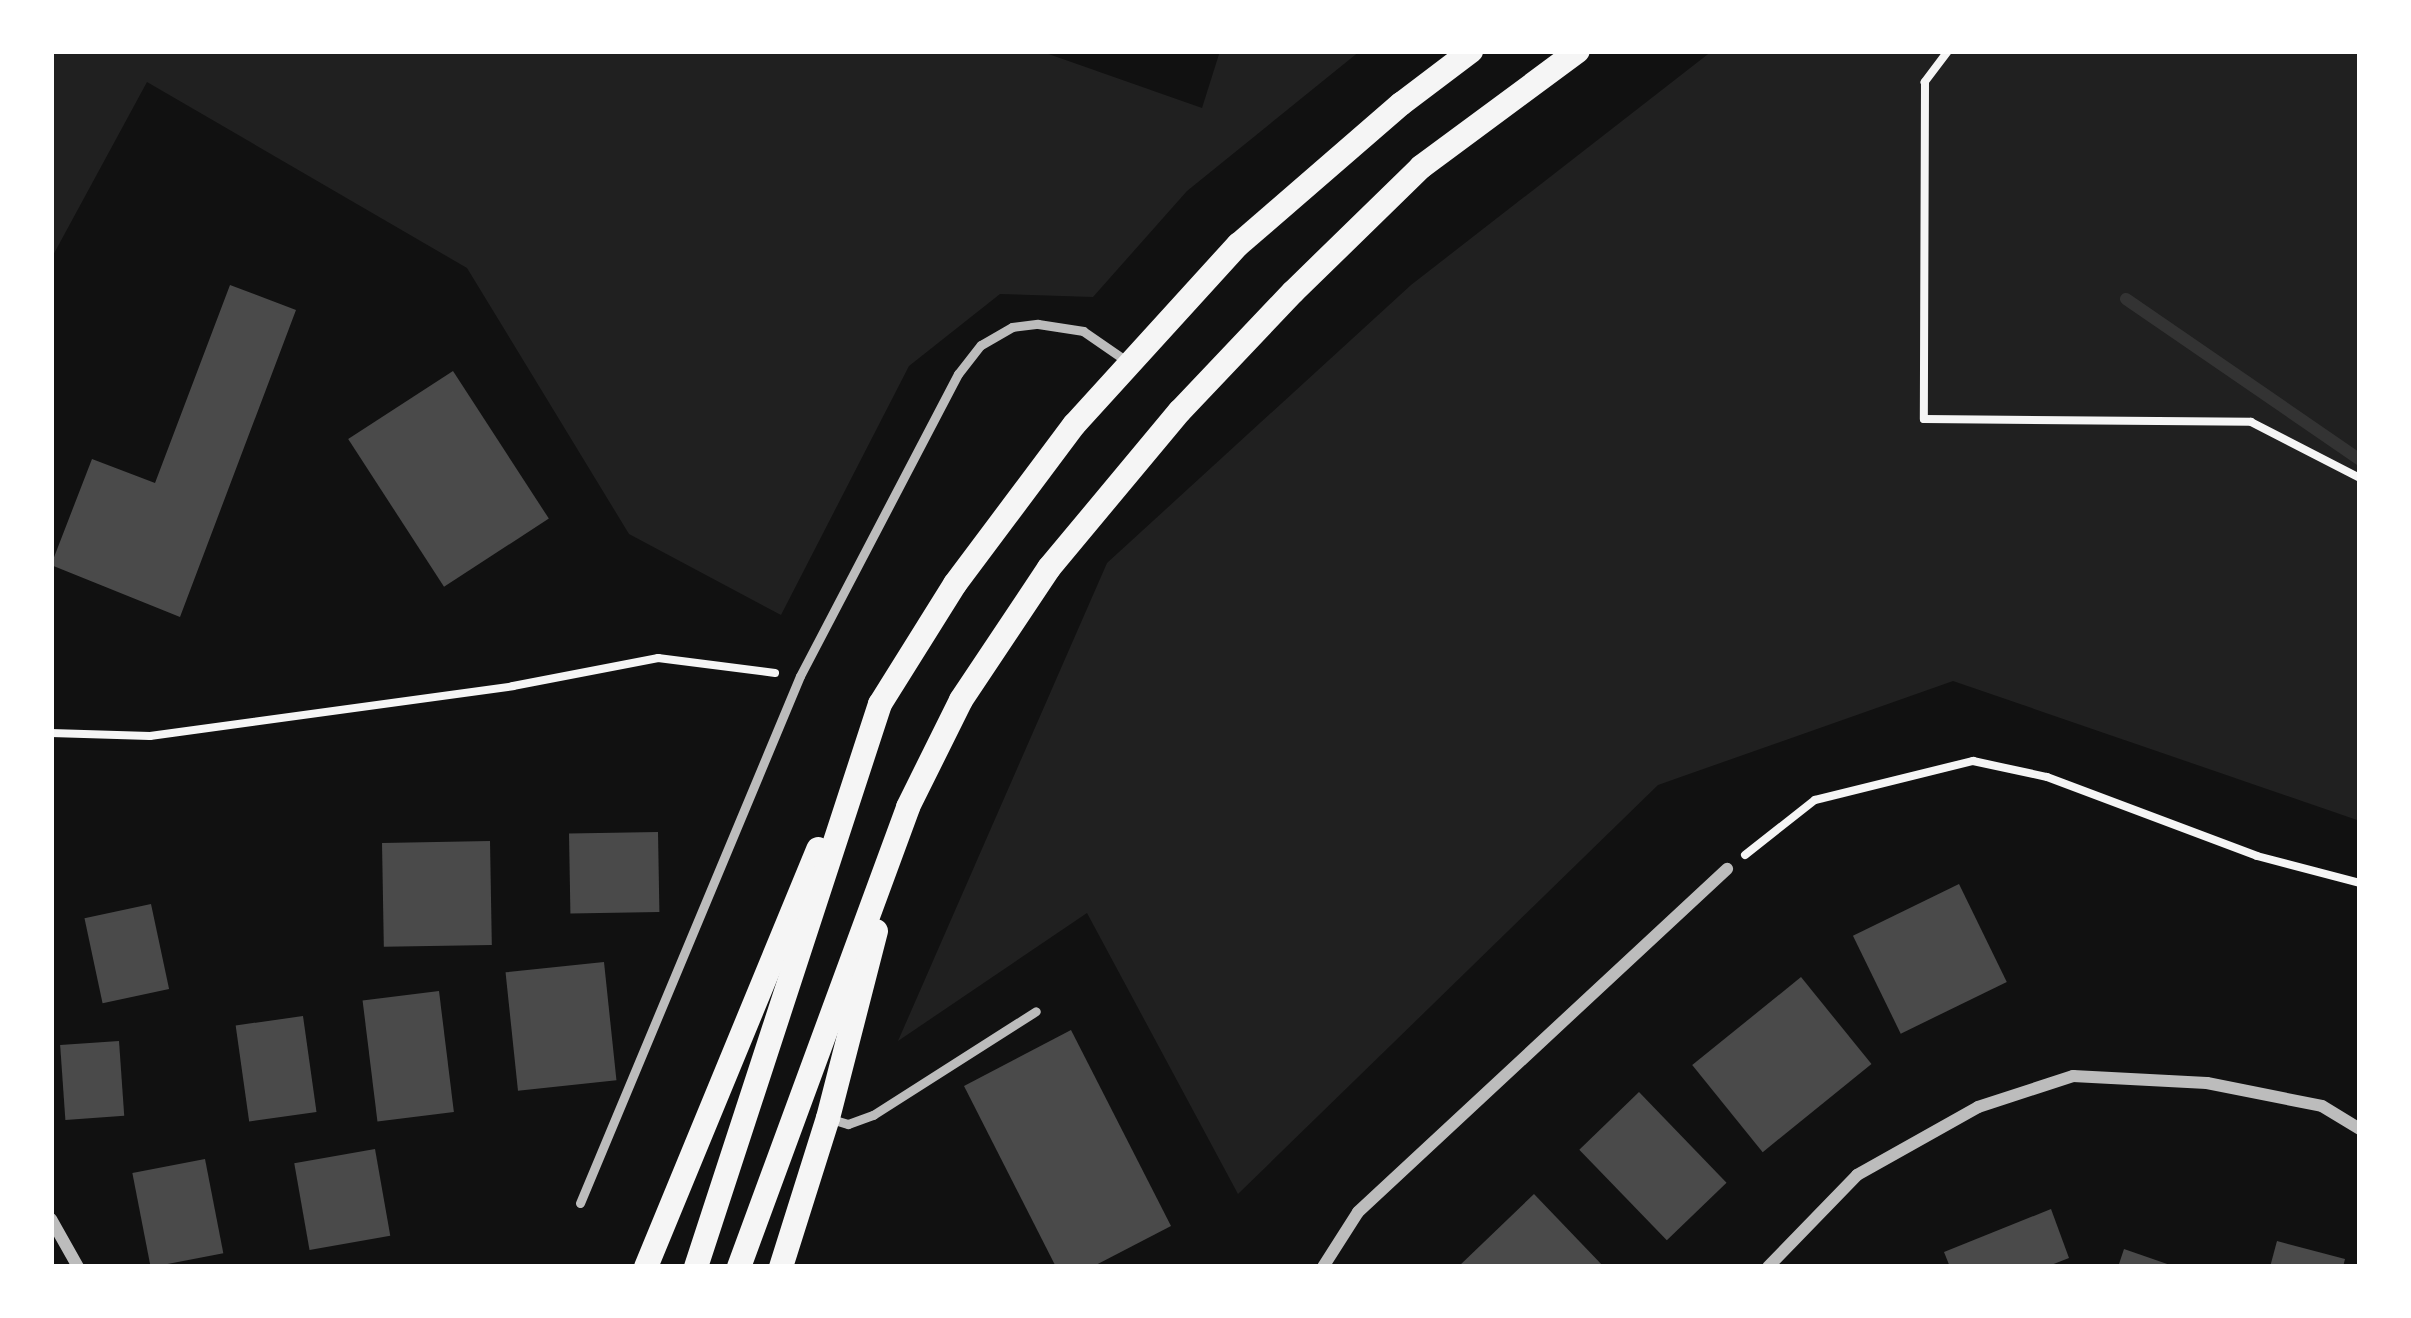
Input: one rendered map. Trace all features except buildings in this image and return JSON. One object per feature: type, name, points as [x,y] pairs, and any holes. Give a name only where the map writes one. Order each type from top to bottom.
[{"type":"main road","points":[[646,1267],[666,1209],[880,704],[1015,499],[1128,362],[1238,244],[1400,104],[1472,51]]},
{"type":"main road","points":[[739,1267],[908,807],[961,700],[1048,568],[1180,411],[1421,167],[1578,51]]},
{"type":"main road","points":[[696,1267],[880,704]]},
{"type":"main road","points":[[781,1267],[827,1118],[908,807]]},
{"type":"street","points":[[1322,1267],[1358,1212],[1727,868]]},
{"type":"street","points":[[1768,1267],[1857,1175],[1978,1107],[2073,1076],[2207,1082],[2322,1106],[2360,1129]]},
{"type":"street","points":[[51,1219],[78,1267]]},
{"type":"lane","points":[[580,1203],[800,676],[958,374],[981,345],[1012,327],[1038,324],[1083,331],[1128,362]]},
{"type":"lane","points":[[827,1118],[848,1124],[873,1115],[1036,1011]]},
{"type":"path","points":[[1948,51],[1925,82],[1924,419],[2251,422],[2360,478]]},
{"type":"path","points":[[51,733],[150,736],[513,686],[658,658],[800,676]]},
{"type":"path","points":[[1727,868],[1815,800],[1973,761],[2047,777],[2257,856],[2360,884]]},
{"type":"shaded area","points":[[51,51],[1040,51],[1202,108],[1220,51],[1360,51],[1187,191],[1093,297],[1000,294],[909,366],[781,615],[629,534],[467,268],[147,82],[51,259]]},
{"type":"shaded area","points":[[1712,51],[2360,51],[2360,821],[1953,681],[1658,785],[1238,1194],[1087,913],[898,1041],[1107,563],[1411,285]]},
{"type":"waterway","points":[[2126,299],[2360,460]]}]
